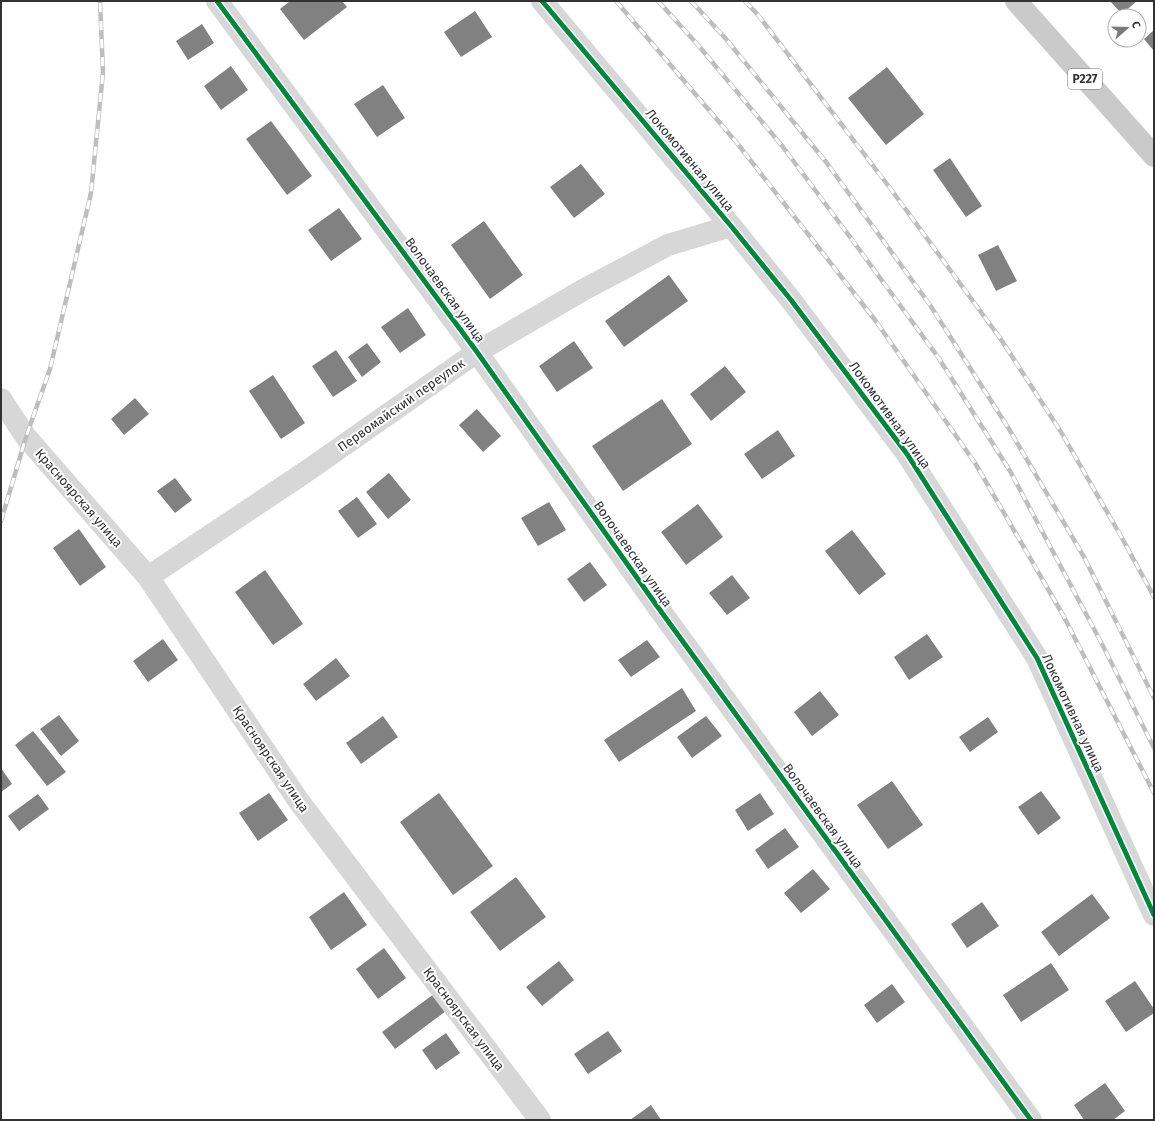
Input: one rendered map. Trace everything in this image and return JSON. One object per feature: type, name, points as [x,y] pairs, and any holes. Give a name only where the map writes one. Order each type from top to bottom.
[{"type":"main road","name":"Р227","points":[[1016,1],[1154,156]]},
{"type":"street","name":"Волочаевская улица","points":[[217,1],[477,352],[657,606],[1031,1120]]},
{"type":"street","name":"Локомотивная улица","points":[[542,1],[731,226],[791,300],[907,454],[1037,658],[1154,915]]},
{"type":"street","name":"Первомайский переулок","points":[[148,577],[304,473],[477,352],[583,290],[668,245],[731,226]]},
{"type":"street","name":"Красноярская улица","points":[[1,399],[26,436],[148,577],[298,800],[540,1120]]},
{"type":"building","points":[[290,1],[342,1],[347,7],[304,40],[280,9]]},
{"type":"building","points":[[1110,1],[1137,1],[1129,8],[1116,8]]},
{"type":"building","points":[[475,11],[492,37],[461,57],[444,32]]},
{"type":"building","points":[[202,24],[214,43],[188,60],[176,41]]},
{"type":"building","points":[[1154,30],[1154,51],[1147,43],[1147,36]]},
{"type":"building","points":[[231,66],[248,90],[221,110],[204,86]]},
{"type":"building","points":[[887,67],[924,114],[886,145],[848,98]]},
{"type":"building","points":[[383,85],[405,118],[377,137],[354,104]]},
{"type":"building","points":[[271,121],[312,176],[287,195],[246,139]]},
{"type":"building","points":[[950,158],[982,206],[966,217],[933,170]]},
{"type":"building","points":[[581,164],[605,194],[574,218],[550,187]]},
{"type":"building","points":[[339,208],[362,239],[331,261],[308,230]]},
{"type":"building","points":[[484,221],[523,275],[490,299],[451,245]]},
{"type":"building","points":[[998,245],[1017,281],[996,291],[978,255]]},
{"type":"building","points":[[669,275],[688,301],[624,347],[605,321]]},
{"type":"building","points":[[408,308],[426,335],[400,353],[381,327]]},
{"type":"building","points":[[574,341],[593,368],[557,392],[539,366]]},
{"type":"building","points":[[367,343],[381,362],[362,377],[348,357]]},
{"type":"building","points":[[336,350],[357,381],[333,397],[312,366]]},
{"type":"building","points":[[725,366],[746,392],[711,421],[690,394]]},
{"type":"building","points":[[273,375],[305,423],[281,439],[249,391]]},
{"type":"building","points":[[135,398],[149,414],[124,435],[111,419]]},
{"type":"building","points":[[662,399],[692,444],[623,491],[592,446]]},
{"type":"building","points":[[477,409],[501,436],[483,452],[459,425]]},
{"type":"building","points":[[778,430],[795,456],[762,479],[744,454]]},
{"type":"building","points":[[389,473],[411,500],[388,519],[366,492]]},
{"type":"building","points":[[175,478],[192,500],[175,513],[157,491]]},
{"type":"building","points":[[357,497],[377,524],[358,538],[338,511]]},
{"type":"building","points":[[549,502],[566,530],[538,546],[521,518]]},
{"type":"building","points":[[698,504],[723,537],[686,565],[661,532]]},
{"type":"building","points":[[79,529],[106,567],[80,586],[53,548]]},
{"type":"building","points":[[852,530],[886,574],[859,595],[825,551]]},
{"type":"building","points":[[590,562],[607,585],[584,602],[567,579]]},
{"type":"building","points":[[265,570],[303,624],[273,645],[235,592]]},
{"type":"building","points":[[732,575],[750,598],[727,615],[709,593]]},
{"type":"building","points":[[927,634],[943,657],[909,680],[894,657]]},
{"type":"building","points":[[163,639],[178,660],[148,682],[133,661]]},
{"type":"building","points":[[647,640],[660,657],[631,677],[618,660]]},
{"type":"building","points":[[336,658],[350,676],[316,701],[303,684]]},
{"type":"building","points":[[682,688],[696,711],[619,762],[604,740]]},
{"type":"building","points":[[820,691],[839,715],[812,736],[794,712]]},
{"type":"building","points":[[59,715],[79,741],[61,756],[40,729]]},
{"type":"building","points":[[383,716],[398,737],[361,764],[346,743]]},
{"type":"building","points":[[706,716],[722,736],[692,758],[677,737]]},
{"type":"building","points":[[988,717],[998,732],[970,752],[959,737]]},
{"type":"building","points":[[33,731],[66,772],[47,786],[15,745]]},
{"type":"building","points":[[1,768],[12,784],[1,792]]},
{"type":"building","points":[[892,781],[923,825],[888,849],[857,805]]},
{"type":"building","points":[[1041,791],[1061,818],[1038,835],[1018,807]]},
{"type":"building","points":[[269,793],[288,820],[258,841],[239,813]]},
{"type":"building","points":[[439,793],[493,866],[453,895],[400,822]]},
{"type":"building","points":[[760,793],[774,814],[748,831],[735,810]]},
{"type":"building","points":[[38,794],[49,809],[19,831],[8,816]]},
{"type":"building","points":[[785,828],[799,847],[768,869],[755,850]]},
{"type":"building","points":[[813,869],[830,889],[801,913],[784,893]]},
{"type":"building","points":[[516,877],[546,917],[500,951],[470,912]]},
{"type":"building","points":[[344,892],[367,925],[331,950],[309,917]]},
{"type":"building","points":[[1092,894],[1110,918],[1059,956],[1041,932]]},
{"type":"building","points":[[982,902],[999,926],[967,948],[951,924]]},
{"type":"building","points":[[384,948],[406,978],[378,999],[356,969]]},
{"type":"building","points":[[559,961],[574,980],[542,1006],[526,987]]},
{"type":"building","points":[[1051,963],[1069,990],[1021,1022],[1003,995]]},
{"type":"building","points":[[1135,981],[1154,1009],[1154,1013],[1126,1032],[1105,1001]]},
{"type":"building","points":[[892,984],[905,1002],[877,1023],[864,1005]]},
{"type":"building","points":[[434,994],[446,1011],[395,1049],[382,1032]]},
{"type":"building","points":[[608,1031],[622,1051],[588,1074],[574,1054]]},
{"type":"building","points":[[446,1033],[460,1053],[436,1070],[422,1050]]},
{"type":"building","points":[[1105,1083],[1125,1111],[1113,1120],[1084,1120],[1074,1105]]},
{"type":"building","points":[[651,1105],[661,1120],[630,1120]]},
{"type":"railway","points":[[1,521],[26,437],[50,369],[91,193],[103,72],[100,1]]},
{"type":"railway","points":[[616,1],[737,143],[875,320],[975,463],[1063,615],[1154,793]]},
{"type":"railway","points":[[658,1],[698,45],[783,147],[938,357],[1010,471],[1102,644],[1154,748]]},
{"type":"railway","points":[[691,1],[726,39],[826,162],[930,305],[1009,429],[1084,557],[1154,698]]},
{"type":"railway","points":[[745,1],[758,15],[890,188],[1000,338],[1061,432],[1154,597]]},
{"type":"cycle path","points":[[217,1],[477,352],[657,606],[1031,1120]]},
{"type":"cycle path","points":[[542,1],[731,226],[791,300],[907,454],[1037,658],[1154,915]]}]
